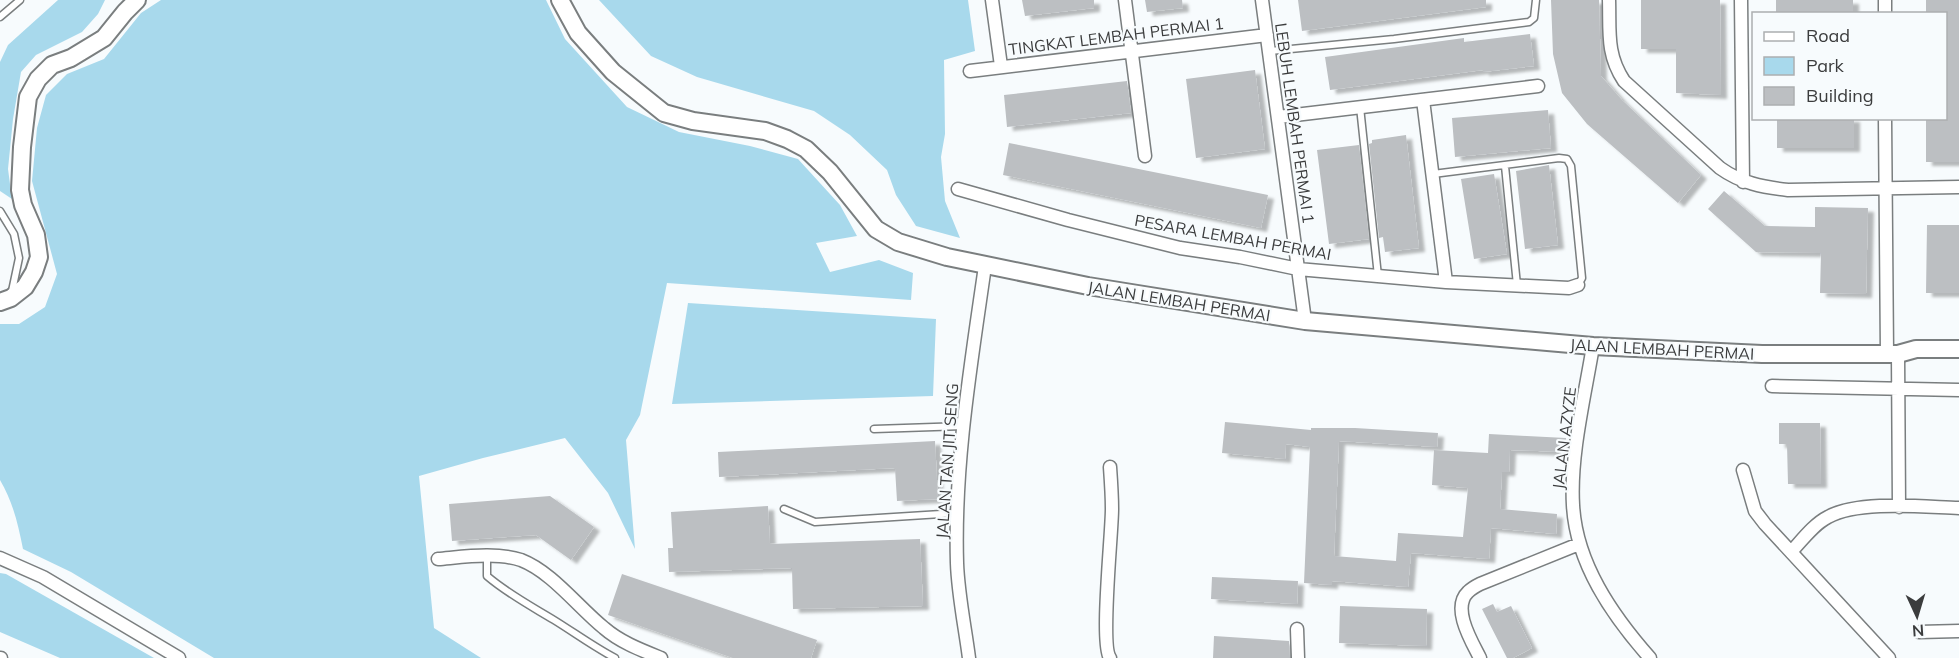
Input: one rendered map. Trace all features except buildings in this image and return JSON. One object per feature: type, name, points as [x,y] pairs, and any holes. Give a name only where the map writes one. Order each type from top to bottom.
[{"type":"main road","points":[[5,300],[25,287],[34,272],[39,257],[36,235],[23,205],[20,190],[28,97],[38,79],[52,65],[81,53],[104,38],[137,0]]},
{"type":"main road","name":"JALAN LEMBAH PERMAI","points":[[560,0],[578,33],[606,64],[639,95],[664,113],[693,121],[765,131],[787,139],[806,149],[830,172],[876,228],[898,242],[937,255],[1212,308],[1305,321],[1593,346],[1762,354],[1892,354],[1916,349],[1959,349]]},
{"type":"main road","name":"JALAN LEMBAH PERMAI","points":[[1892,354],[1916,359],[1959,359]]},
{"type":"street","points":[[992,0],[1000,66]]},
{"type":"street","points":[[1125,0],[1145,156]]},
{"type":"street","name":"LEBUH LEMBAH PERMAI 1","points":[[1262,0],[1305,321]]},
{"type":"street","points":[[1609,0],[1610,48],[1614,66],[1624,81],[1720,168],[1743,182],[1788,190],[1959,187]]},
{"type":"street","points":[[1741,0],[1743,182]]},
{"type":"street","name":"TINGKAT LEMBAH PERMAI 1","points":[[970,71],[1267,35]]},
{"type":"street","points":[[1278,117],[1538,86]]},
{"type":"street","points":[[1423,100],[1446,282]]},
{"type":"street","points":[[1885,120],[1885,187],[1892,354],[1898,388],[1899,507]]},
{"type":"street","name":"PESARA LEMBAH PERMAI","points":[[958,189],[1180,248],[1298,269],[1446,282],[1569,288],[1578,285]]},
{"type":"street","name":"JALAN TAN JIT SENG","points":[[969,658],[957,572],[958,513],[964,426],[985,266]]},
{"type":"street","name":"JALAN AZYZE","points":[[1593,346],[1574,465],[1573,505],[1579,544],[1591,573],[1609,604],[1650,658]]},
{"type":"street","points":[[1772,386],[1959,390]]},
{"type":"street","points":[[1110,467],[1112,509],[1106,632],[1107,654],[1110,658]]},
{"type":"street","points":[[1743,470],[1755,511],[1765,524],[1889,658]]},
{"type":"street","points":[[1791,552],[1814,527],[1828,517],[1854,509],[1959,508]]},
{"type":"street","points":[[1480,658],[1462,622],[1462,605],[1466,593],[1480,584],[1579,544]]},
{"type":"street","points":[[438,559],[487,555],[521,560],[548,576],[606,630],[635,647],[661,658]]},
{"type":"street","points":[[0,558],[43,577],[179,658]]},
{"type":"street","points":[[1297,629],[1298,658]]},
{"type":"street","points":[[1919,632],[1959,631]]},
{"type":"lane","points":[[0,17],[20,0]]},
{"type":"lane","points":[[1269,51],[1395,39],[1529,22],[1534,18],[1536,0]]},
{"type":"lane","points":[[1360,107],[1378,276]]},
{"type":"lane","points":[[1433,174],[1559,158],[1567,159],[1571,166],[1582,278],[1578,285]]},
{"type":"lane","points":[[1505,166],[1517,285]]},
{"type":"lane","points":[[0,211],[14,234],[19,258],[5,300]]},
{"type":"lane","points":[[874,429],[964,426]]},
{"type":"lane","points":[[784,509],[815,522],[958,513]]},
{"type":"lane","points":[[487,555],[487,576],[504,591],[615,658]]},
{"type":"green space","points":[[58,0],[105,0],[98,14],[82,32],[36,55],[21,72],[8,169],[12,199],[0,191],[0,62],[8,45]]},
{"type":"green space","points":[[161,0],[546,0],[565,39],[627,107],[679,132],[750,146],[798,159],[840,205],[857,236],[816,243],[830,272],[879,260],[913,273],[911,300],[667,283],[640,415],[626,440],[635,549],[608,493],[565,438],[483,458],[419,476],[434,628],[481,658],[214,658],[71,572],[23,549],[15,513],[0,480],[0,324],[19,324],[45,307],[57,274],[32,181],[37,128],[46,95],[67,74],[104,59],[141,13]]},
{"type":"green space","points":[[599,0],[968,0],[975,51],[944,60],[945,134],[941,157],[945,201],[960,238],[916,226],[896,195],[887,170],[850,135],[814,111],[697,77],[651,56]]},
{"type":"green space","points":[[688,303],[936,319],[933,396],[672,404]]},
{"type":"green space","points":[[0,573],[6,574],[154,658],[60,658],[0,632]]}]
